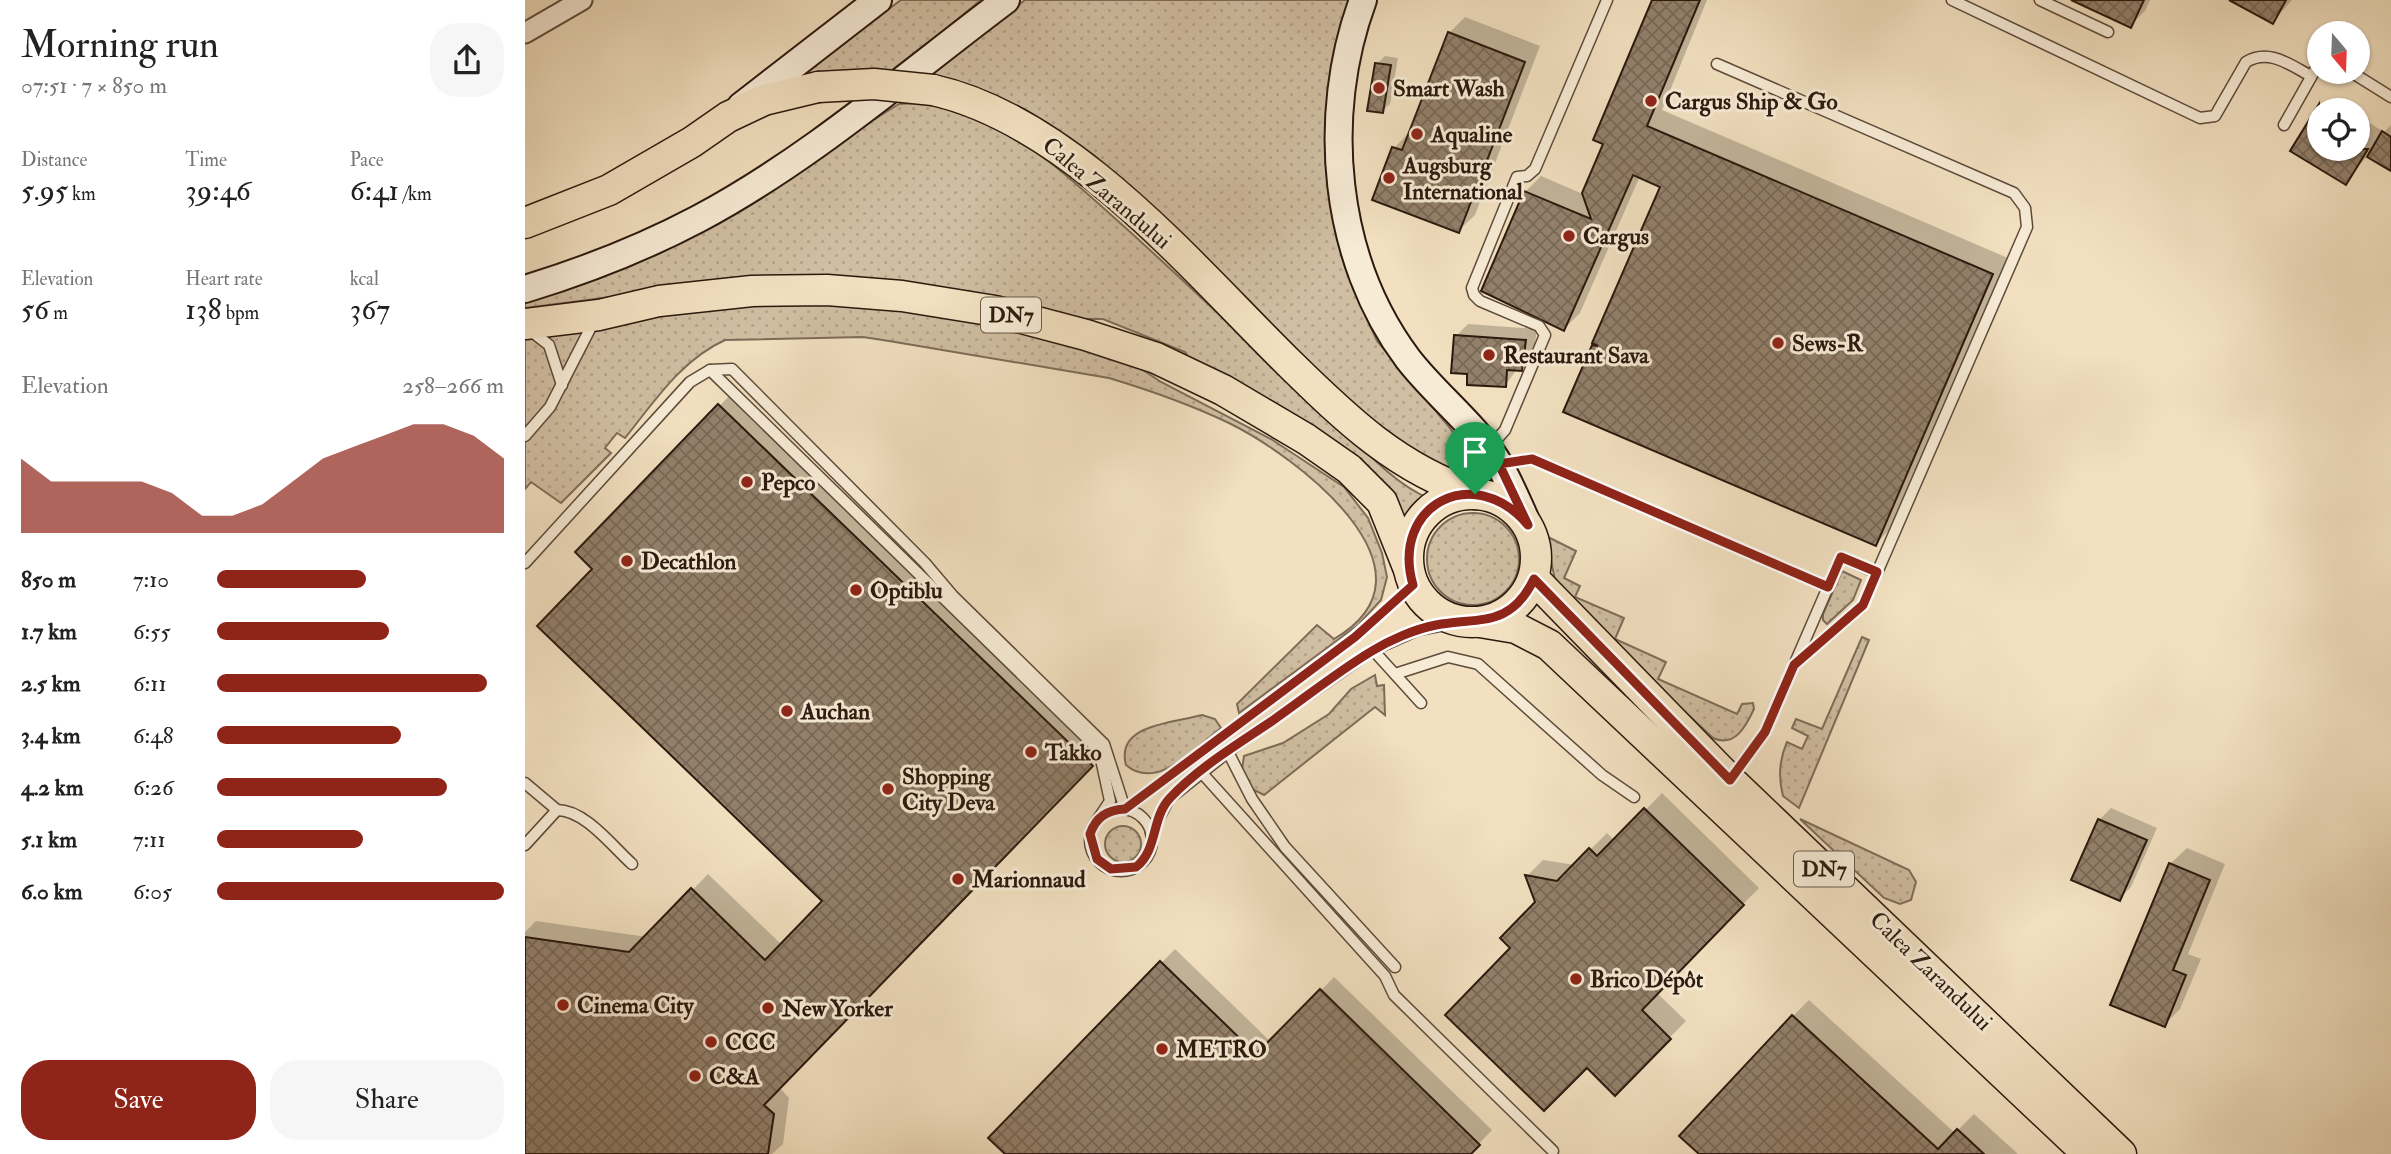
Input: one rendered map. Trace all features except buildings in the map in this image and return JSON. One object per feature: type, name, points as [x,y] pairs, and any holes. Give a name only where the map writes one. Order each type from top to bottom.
[{"type":"main road","points":[[728,117],[774,78],[878,0]]},
{"type":"main road","points":[[525,289],[618,256],[700,218],[763,180],[876,101],[1006,0]]},
{"type":"main road","points":[[1363,0],[1350,44],[1339,125],[1345,216],[1366,286],[1385,325],[1424,379],[1493,456],[1528,525],[1536,552],[1534,579],[1515,607],[1498,617],[1470,622]]},
{"type":"main road","name":"Calea Zarandului","points":[[525,223],[609,190],[728,117],[764,100],[818,87],[874,84],[933,90],[983,105],[1039,135],[1150,225],[1360,431],[1422,474],[1481,494],[1514,509],[1528,525]]},
{"type":"main road","name":"Calea Zarandului","points":[[525,325],[599,315],[659,301],[752,291],[827,290],[902,296],[995,311],[1086,335],[1156,358],[1223,390],[1306,439],[1349,469],[1382,502],[1411,576],[1425,602],[1441,615],[1516,628],[1549,645],[2088,1154]]},
{"type":"main road","points":[[1411,576],[1411,539],[1425,514],[1439,503],[1456,496],[1481,494],[1482,461],[1453,412]]},
{"type":"main road","name":"Calea Zarandului","points":[[1534,579],[1730,780],[2121,1154]]},
{"type":"street","points":[[525,33],[582,0]]},
{"type":"lane","points":[[1607,0],[1535,169],[1527,176],[1517,177],[1472,288],[1480,301],[1539,326],[1545,335],[1493,456],[1532,459],[1828,587]]},
{"type":"lane","points":[[1952,0],[2200,118],[2215,116],[2246,62],[2252,58],[2271,56],[2307,74]]},
{"type":"lane","points":[[2041,0],[2108,32]]},
{"type":"lane","points":[[1717,65],[2014,193],[2027,214],[2027,228],[1863,605],[1794,665]]},
{"type":"lane","points":[[2284,125],[2307,83]]},
{"type":"lane","points":[[2370,84],[2391,97]]},
{"type":"lane","points":[[525,436],[551,407],[585,334],[599,315]]},
{"type":"lane","points":[[525,325],[549,345],[562,386]]},
{"type":"lane","points":[[525,563],[689,383],[710,370],[731,369],[925,563],[953,596],[1104,744],[1125,809],[1139,815],[1151,833]]},
{"type":"lane","points":[[710,370],[1099,750],[1110,801],[1090,834],[1092,852],[1111,869],[1128,870],[1143,862],[1151,846],[1151,833],[1168,799],[1228,752],[1373,650],[1418,630],[1470,622]]},
{"type":"lane","points":[[1730,780],[1765,732],[1841,557],[1877,572]]},
{"type":"lane","points":[[1098,819],[1106,813],[1125,809],[1338,650],[1411,576]]},
{"type":"lane","points":[[1373,650],[1421,703]]},
{"type":"lane","points":[[1395,674],[1448,657],[1478,664],[1602,775],[1634,797]]},
{"type":"lane","points":[[1228,752],[1263,818],[1395,967]]},
{"type":"lane","points":[[1201,772],[1385,976],[1394,995],[1553,1151]]},
{"type":"lane","points":[[525,783],[557,810],[570,810],[580,817],[632,864]]},
{"type":"lane","points":[[525,845],[557,810]]},
{"type":"shaded area","points":[[901,0],[981,0],[886,78],[782,88]]},
{"type":"shaded area","points":[[1025,0],[1352,0],[1334,214],[1343,257],[1354,291],[1377,341],[1450,428],[1468,455],[1470,471],[1464,480],[1435,477],[1130,202],[921,77]]},
{"type":"shaded area","points":[[917,103],[980,118],[1040,155],[1146,247],[1378,464],[1402,483],[1428,498],[1410,510],[1399,526],[1192,365],[1185,352],[1103,319],[1064,319],[970,297],[634,294],[525,308],[525,301],[636,263],[701,232],[899,104]]},
{"type":"shaded area","points":[[815,292],[1108,347],[1161,382],[1271,439],[1344,487],[1368,518],[1382,553],[1387,577],[1381,600],[1358,625],[1239,713],[1237,704],[1317,625],[1334,639],[1366,612],[1376,582],[1369,550],[1350,518],[1322,488],[1290,461],[1229,423],[1185,404],[1109,378],[863,337],[725,340],[709,348],[682,370],[625,438],[617,433],[605,448],[611,453],[561,503],[531,482],[525,489],[525,318]]},
{"type":"shaded area","points":[[1473,513],[1491,516],[1506,526],[1516,541],[1519,559],[1516,577],[1506,592],[1491,602],[1473,605],[1455,602],[1440,592],[1430,577],[1427,559],[1430,541],[1440,526],[1455,516]]},
{"type":"shaded area","points":[[1546,536],[1576,551],[1564,578],[1580,586],[1575,597],[1624,618],[1615,639],[1666,662],[1658,679],[1737,714],[1742,704],[1753,703],[1754,709],[1739,734],[1728,740],[1713,738],[1562,596],[1555,580]]},
{"type":"shaded area","points":[[1842,571],[1861,580],[1853,600],[1827,624],[1823,620],[1823,614]]},
{"type":"shaded area","points":[[1862,637],[1869,640],[1799,808],[1783,796],[1780,769],[1784,749],[1787,742],[1802,749],[1808,736],[1792,728],[1796,719],[1822,729]]},
{"type":"shaded area","points":[[1375,675],[1377,686],[1384,685],[1385,715],[1375,707],[1264,795],[1248,787],[1241,777],[1244,756],[1283,743],[1329,714],[1351,689]]},
{"type":"shaded area","points":[[1202,715],[1215,719],[1221,728],[1176,764],[1150,773],[1138,772],[1126,765],[1125,751],[1129,741],[1138,733],[1162,724]]},
{"type":"shaded area","points":[[1800,819],[1909,870],[1916,882],[1911,900],[1900,904],[1884,898]]},
{"type":"shaded area","points":[[1123,826],[1136,831],[1141,844],[1136,857],[1123,862],[1110,857],[1105,844],[1110,831]]},
{"type":"place","name":"Smart Wash","points":[[1379,88]]},
{"type":"place","name":"Cargus Ship & Go","points":[[1651,101]]},
{"type":"place","name":"Aqualine","points":[[1417,134]]},
{"type":"place","name":"Augsburg International","points":[[1389,178]]},
{"type":"place","name":"Cargus","points":[[1569,236]]},
{"type":"place","name":"Sews-R","points":[[1778,343]]},
{"type":"place","name":"Restaurant Sava","points":[[1489,355]]},
{"type":"place","name":"Pepco","points":[[747,482]]},
{"type":"place","name":"Decathlon","points":[[627,561]]},
{"type":"place","name":"Optiblu","points":[[856,590]]},
{"type":"place","name":"Auchan","points":[[787,711]]},
{"type":"place","name":"Takko","points":[[1031,752]]},
{"type":"place","name":"Shopping City Deva","points":[[888,789]]},
{"type":"place","name":"Marionnaud","points":[[958,879]]},
{"type":"place","name":"Brico Dépôt","points":[[1576,979]]},
{"type":"place","name":"Cinema City","points":[[563,1005]]},
{"type":"place","name":"New Yorker","points":[[768,1008]]},
{"type":"place","name":"CCC","points":[[711,1042]]},
{"type":"place","name":"METRO","points":[[1162,1049]]},
{"type":"place","name":"C&A","points":[[695,1076]]},
{"type":"route","points":[[1532,459],[1828,587],[1841,557],[1877,572],[1863,605],[1794,665],[1765,732],[1730,780],[1534,579],[1515,607],[1498,617],[1480,622],[1433,625],[1373,650],[1228,752],[1168,799],[1151,833],[1148,855],[1136,867],[1119,871],[1103,865],[1097,859],[1092,852],[1090,834],[1098,819],[1106,813],[1125,809],[1376,620],[1413,585],[1408,567],[1409,548],[1414,530],[1425,514],[1439,503],[1456,496],[1475,494],[1500,500],[1514,509],[1528,525],[1499,464],[1532,459]]}]
